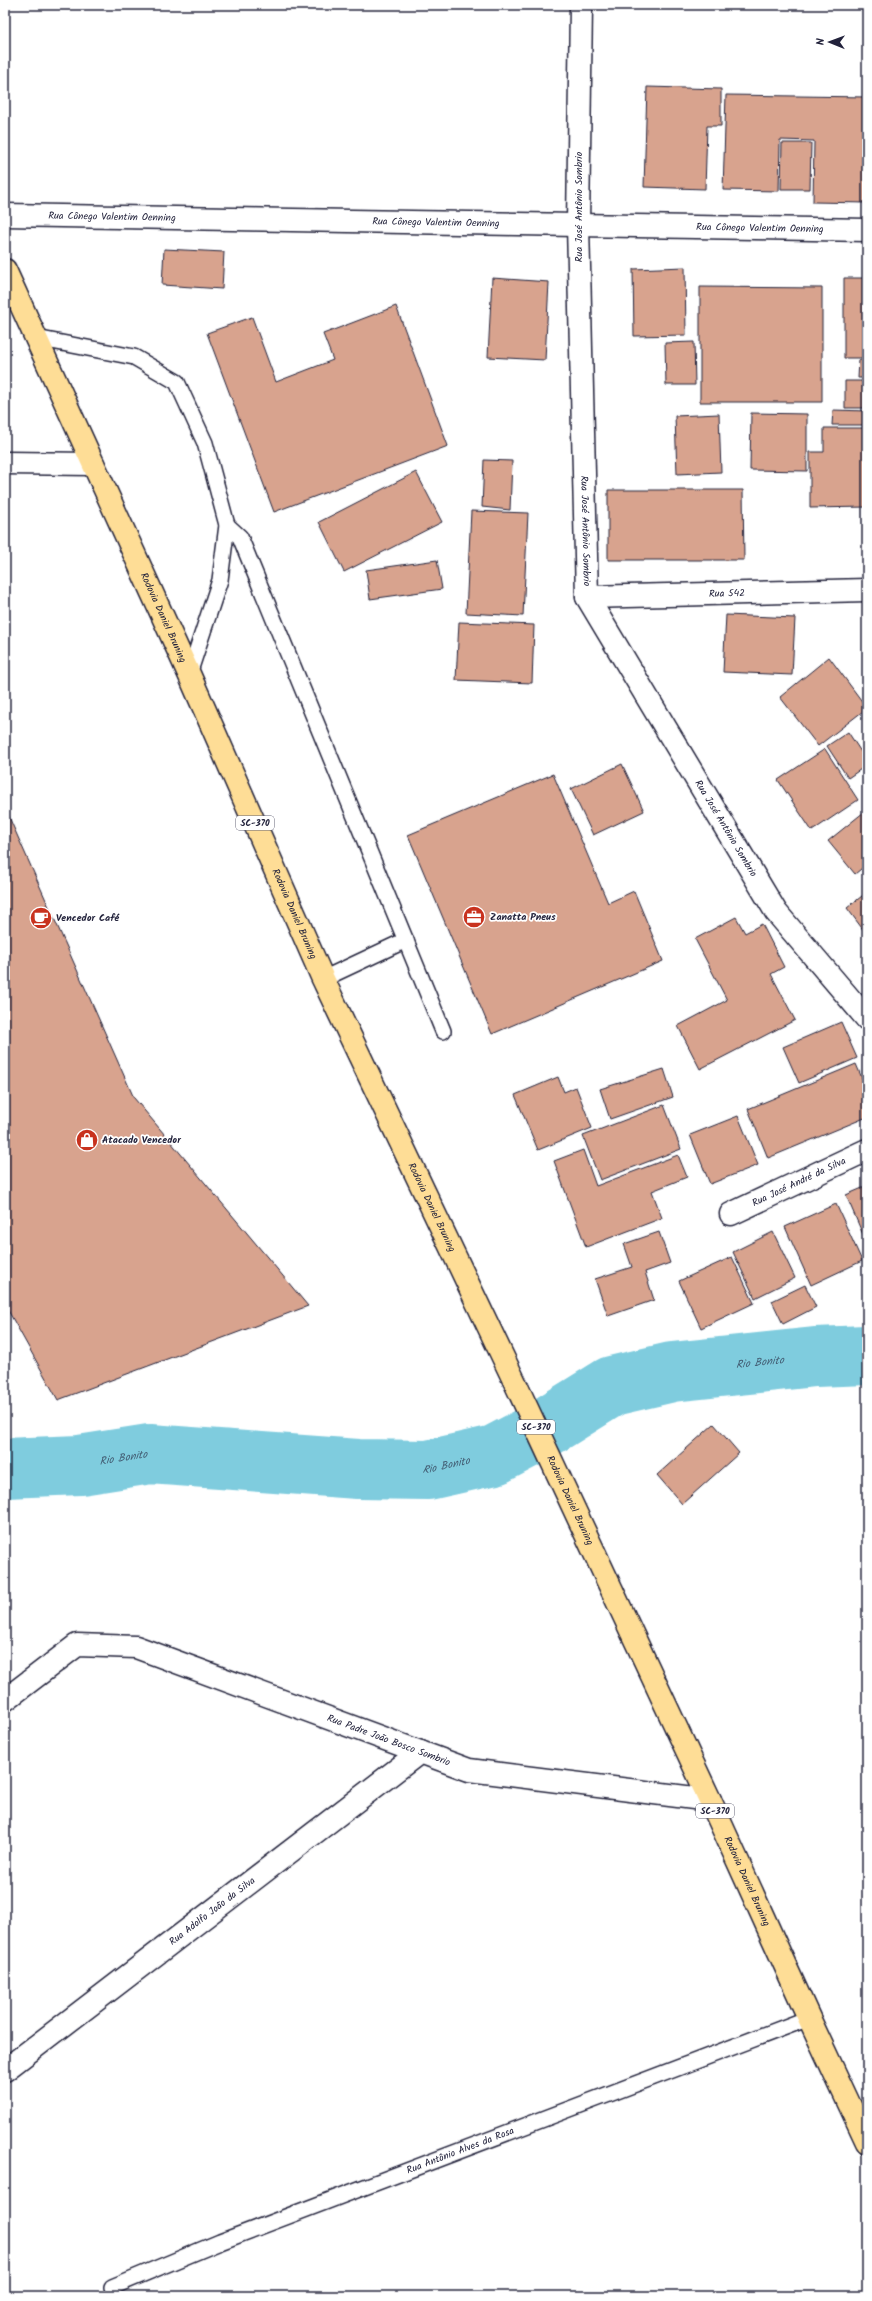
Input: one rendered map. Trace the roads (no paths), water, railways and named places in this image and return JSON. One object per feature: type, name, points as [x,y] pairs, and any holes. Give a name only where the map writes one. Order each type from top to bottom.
[{"type":"main road","name":"Rodovia Daniel Bruning","points":[[5,270],[189,674],[323,979],[511,1374],[710,1800],[808,2018],[867,2142]]},
{"type":"street","name":"Rua José Antônio Sombrio","points":[[581,5],[578,225],[587,597],[776,912],[867,1019]]},
{"type":"street","name":"Rua Cônego Valentim Oenning","points":[[5,215],[867,230]]},
{"type":"street","points":[[5,463],[93,464]]},
{"type":"street","name":"Rua 542","points":[[587,597],[867,590]]},
{"type":"street","name":"Rua José André da Silva","points":[[731,1214],[867,1150]]},
{"type":"street","name":"Rua Padre João Bosco Sombrio","points":[[5,1700],[77,1645],[136,1647],[469,1770],[710,1800]]},
{"type":"street","name":"Rua Adolfo João da Silva","points":[[5,2070],[420,1752]]},
{"type":"lane","points":[[36,338],[134,357],[177,382],[205,443],[227,524],[220,580],[189,674]]},
{"type":"lane","points":[[227,524],[240,537],[443,1031]]},
{"type":"lane","points":[[323,979],[406,940]]},
{"type":"lane","name":"Rua Antônio Alves da Rosa","points":[[112,2286],[227,2239],[808,2018]]},
{"type":"waterway","name":"Rio Bonito","points":[[5,1468],[80,1465],[150,1454],[358,1469],[428,1470],[495,1455],[535,1434],[612,1386],[672,1372],[815,1357],[867,1355]]},
{"type":"place","name":"Zanatta Pneus","points":[[474,917]]},
{"type":"place","name":"Vencedor Café","points":[[41,918]]},
{"type":"place","name":"Atacado Vencedor","points":[[87,1140]]}]
